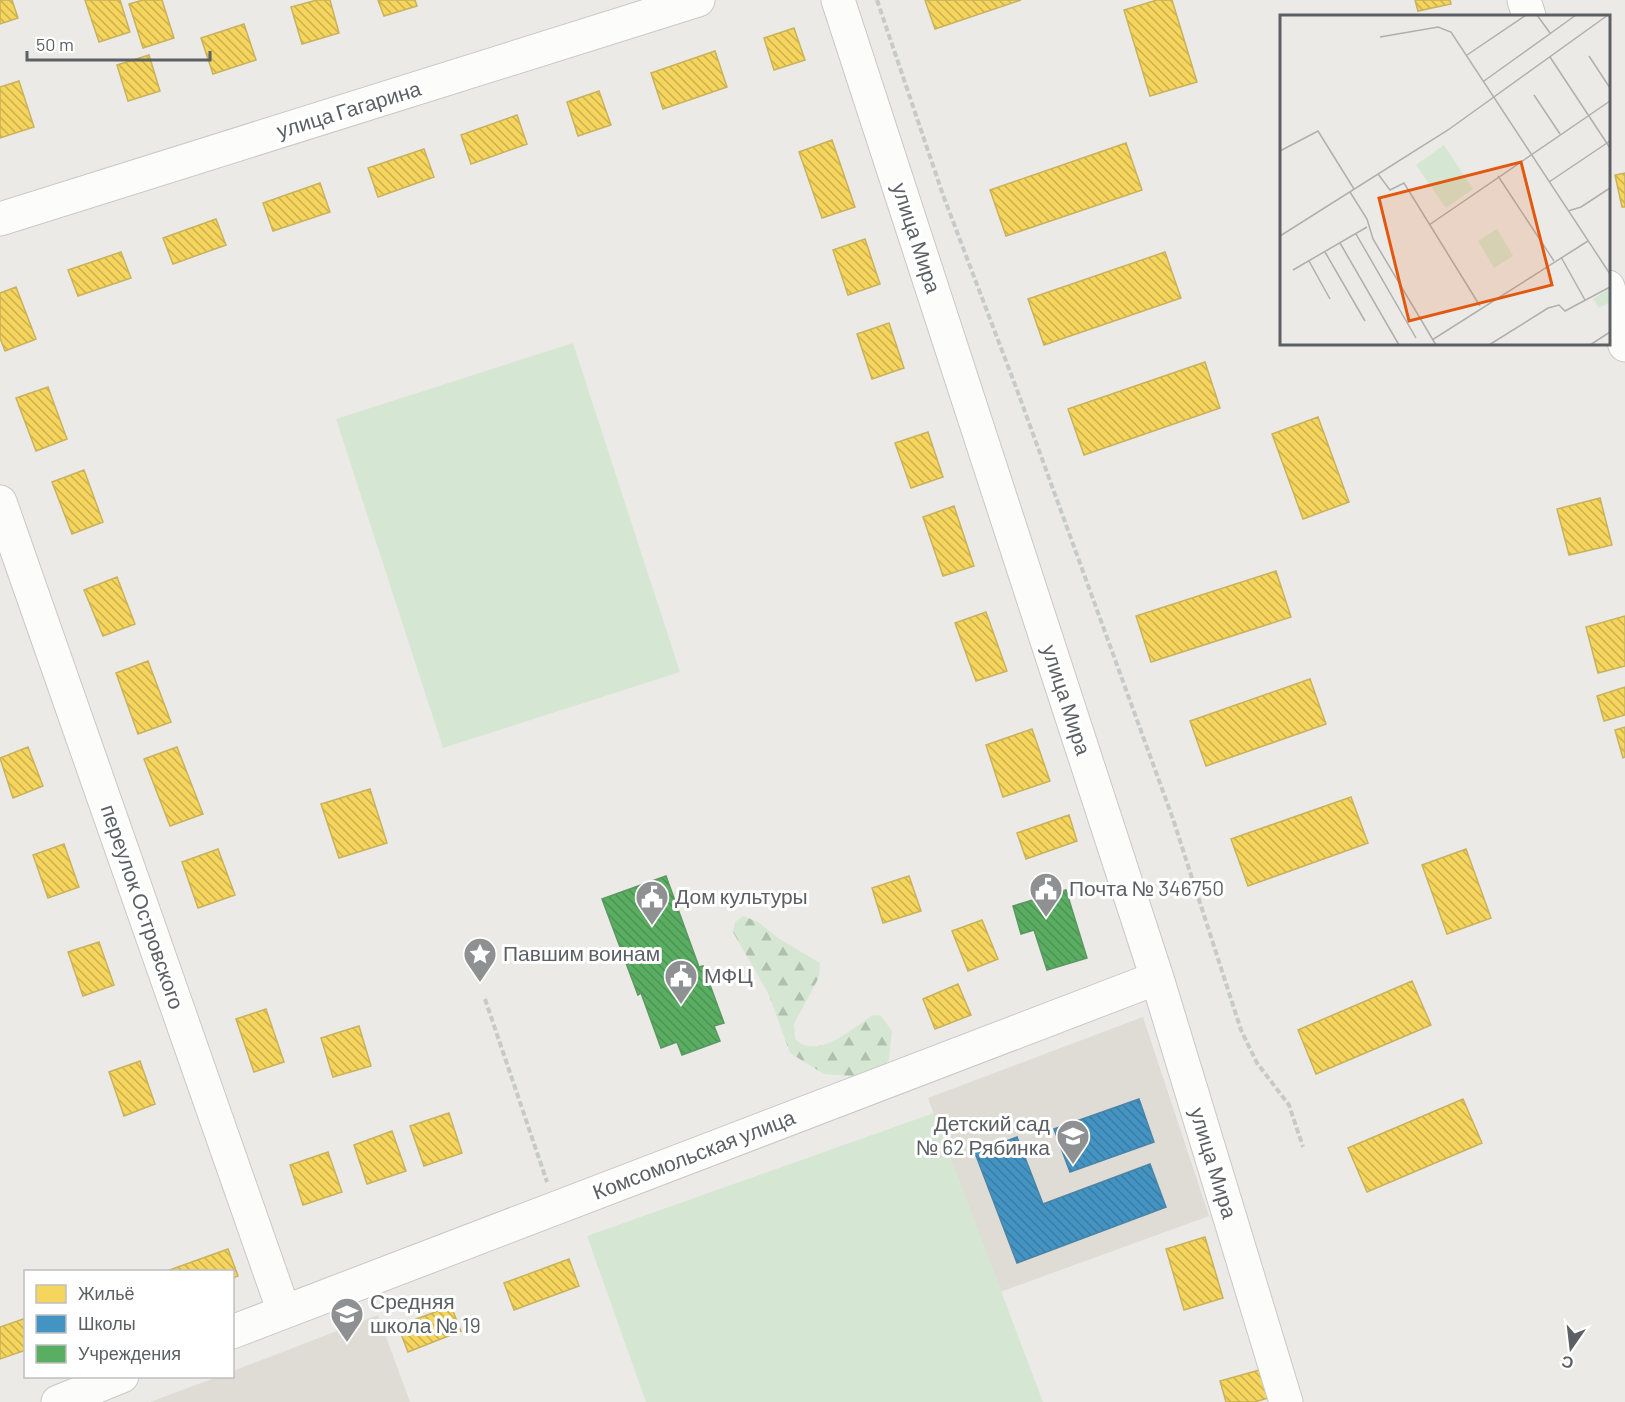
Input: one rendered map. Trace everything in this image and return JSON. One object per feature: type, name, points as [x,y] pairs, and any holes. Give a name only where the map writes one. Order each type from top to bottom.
[{"type":"street","name":"улица Гагарина","points":[[0,219],[698,0]]},
{"type":"street","name":"улица Мира","points":[[838,0],[1157,978],[1286,1402]]},
{"type":"street","points":[[1524,0],[1529,15]]},
{"type":"street","points":[[1610,294],[1625,345]]},
{"type":"street","name":"переулок Островского","points":[[0,502],[284,1312]]},
{"type":"street","name":"Комсомольская улица","points":[[234,1331],[1157,978]]},
{"type":"street","points":[[58,1402],[119,1378]]},
{"type":"path","points":[[877,0],[943,195],[1017,390],[1173,819],[1241,1030],[1257,1063],[1289,1105],[1302,1147]]},
{"type":"path","points":[[485,999],[555,1208]]},
{"type":"shaded area","name":"Детский сад № 62 Рябинка","points":[[1143,1017],[1209,1216],[1000,1292],[928,1098]]},
{"type":"shaded area","name":"Средняя школа № 19","points":[[378,1315],[410,1402],[150,1402],[214,1378],[234,1378],[234,1371]]},
{"type":"green space","points":[[573,343],[680,672],[443,748],[336,419]]},
{"type":"green space","points":[[743,916],[758,922],[778,938],[820,963],[819,977],[794,1024],[795,1039],[804,1045],[824,1045],[873,1015],[881,1016],[892,1031],[889,1060],[880,1071],[864,1077],[824,1074],[790,1053],[769,995],[733,932],[735,922]]},
{"type":"green space","points":[[934,1113],[1043,1402],[646,1402],[587,1236]]},
{"type":"building: Жильё","points":[[0,0],[12,0],[18,18],[0,24]]},
{"type":"building: Жильё","points":[[85,0],[120,0],[130,32],[99,42]]},
{"type":"building: Жильё","points":[[143,0],[162,0],[174,38],[143,48],[129,4]]},
{"type":"building: Жильё","points":[[317,0],[330,0],[339,33],[302,44],[291,7]]},
{"type":"building: Жильё","points":[[378,0],[415,0],[417,6],[384,16]]},
{"type":"building: Жильё","points":[[925,0],[1021,0],[935,29]]},
{"type":"building: Жильё","points":[[1157,0],[1172,0],[1197,82],[1150,96],[1124,10]]},
{"type":"building: Жильё","points":[[1415,0],[1450,0],[1451,4],[1418,11]]},
{"type":"building: Жильё","points":[[244,24],[256,60],[213,74],[201,38]]},
{"type":"building: Жильё","points":[[794,28],[805,60],[774,70],[764,38]]},
{"type":"building: Жильё","points":[[715,51],[727,87],[663,109],[651,73]]},
{"type":"building: Жильё","points":[[149,55],[160,91],[128,101],[117,65]]},
{"type":"building: Жильё","points":[[19,81],[34,127],[0,138],[0,87]]},
{"type":"building: Жильё","points":[[599,91],[611,125],[578,136],[567,102]]},
{"type":"building: Жильё","points":[[517,115],[527,144],[471,164],[461,135]]},
{"type":"building: Жильё","points":[[832,140],[855,207],[822,218],[799,152]]},
{"type":"building: Жильё","points":[[1126,143],[1142,190],[1006,236],[990,190]]},
{"type":"building: Жильё","points":[[424,149],[434,177],[378,197],[368,168]]},
{"type":"building: Жильё","points":[[1625,173],[1625,207],[1622,207],[1615,175]]},
{"type":"building: Жильё","points":[[320,183],[330,212],[273,231],[263,203]]},
{"type":"building: Жильё","points":[[216,219],[226,245],[173,264],[163,238]]},
{"type":"building: Жильё","points":[[865,239],[880,284],[848,295],[833,250]]},
{"type":"building: Жильё","points":[[121,252],[131,278],[78,296],[68,270]]},
{"type":"building: Жильё","points":[[1165,252],[1181,298],[1044,345],[1028,299]]},
{"type":"building: Жильё","points":[[16,287],[36,339],[5,351],[0,338],[0,293]]},
{"type":"building: Жильё","points":[[889,323],[904,368],[872,379],[857,334]]},
{"type":"building: Жильё","points":[[1205,362],[1220,408],[1084,455],[1068,409]]},
{"type":"building: Жильё","points":[[48,387],[67,439],[36,451],[16,398]]},
{"type":"building: Жильё","points":[[1318,417],[1349,502],[1303,519],[1272,434]]},
{"type":"building: Жильё","points":[[928,432],[943,477],[911,488],[895,443]]},
{"type":"building: Жильё","points":[[84,470],[103,522],[72,534],[52,482]]},
{"type":"building: Жильё","points":[[1600,498],[1612,545],[1569,555],[1557,509]]},
{"type":"building: Жильё","points":[[954,506],[974,566],[943,576],[923,517]]},
{"type":"building: Жильё","points":[[1276,571],[1291,617],[1151,662],[1136,616]]},
{"type":"building: Жильё","points":[[117,577],[135,624],[103,636],[84,590]]},
{"type":"building: Жильё","points":[[986,612],[1007,671],[976,681],[955,623]]},
{"type":"building: Жильё","points":[[1625,616],[1625,666],[1598,673],[1586,627]]},
{"type":"building: Жильё","points":[[148,661],[171,722],[138,734],[116,673]]},
{"type":"building: Жильё","points":[[1310,679],[1326,724],[1206,766],[1190,721]]},
{"type":"building: Жильё","points":[[1625,687],[1625,715],[1604,721],[1597,696]]},
{"type":"building: Жильё","points":[[1625,727],[1625,757],[1623,758],[1615,730]]},
{"type":"building: Жильё","points":[[1032,729],[1050,781],[1003,797],[986,745]]},
{"type":"building: Жильё","points":[[28,747],[43,786],[13,798],[0,758]]},
{"type":"building: Жильё","points":[[177,747],[203,814],[170,826],[144,759]]},
{"type":"building: Жильё","points":[[370,789],[387,843],[339,858],[321,804]]},
{"type":"building: Жильё","points":[[1351,797],[1368,843],[1248,886],[1231,839]]},
{"type":"building: Жильё","points":[[1069,815],[1077,841],[1026,859],[1017,833]]},
{"type":"building: Жильё","points":[[64,844],[79,887],[48,898],[33,855]]},
{"type":"building: Жильё","points":[[218,849],[235,895],[198,908],[182,862]]},
{"type":"building: Жильё","points":[[1466,849],[1491,918],[1447,934],[1422,865]]},
{"type":"building: Жильё","points":[[909,876],[921,911],[883,923],[872,888]]},
{"type":"building: Жильё","points":[[982,920],[998,959],[968,971],[952,931]]},
{"type":"building: Жильё","points":[[99,942],[114,985],[83,996],[68,952]]},
{"type":"building: Жильё","points":[[1412,981],[1431,1025],[1316,1074],[1298,1030]]},
{"type":"building: Жильё","points":[[958,984],[971,1015],[935,1029],[923,999]]},
{"type":"building: Жильё","points":[[266,1009],[284,1062],[254,1072],[236,1019]]},
{"type":"building: Жильё","points":[[359,1026],[371,1066],[333,1077],[321,1038]]},
{"type":"building: Жильё","points":[[140,1061],[155,1104],[124,1116],[109,1072]]},
{"type":"building: Жильё","points":[[1463,1099],[1482,1143],[1367,1192],[1348,1148]]},
{"type":"building: Жильё","points":[[449,1113],[462,1153],[424,1166],[410,1126]]},
{"type":"building: Жильё","points":[[392,1131],[406,1171],[367,1184],[354,1145]]},
{"type":"building: Жильё","points":[[328,1152],[342,1192],[303,1205],[290,1165]]},
{"type":"building: Жильё","points":[[1205,1237],[1223,1298],[1184,1310],[1166,1249]]},
{"type":"building: Жильё","points":[[228,1249],[238,1276],[234,1277],[234,1270],[170,1270]]},
{"type":"building: Жильё","points":[[569,1259],[579,1286],[514,1310],[504,1283]]},
{"type":"building: Жильё","points":[[451,1306],[461,1331],[408,1352],[398,1326]]},
{"type":"building: Жильё","points":[[24,1319],[24,1351],[0,1359],[0,1327]]},
{"type":"building: Жильё","points":[[1263,1369],[1271,1397],[1255,1402],[1226,1402],[1220,1381]]},
{"type":"building: Школы","points":[[1139,1099],[1154,1142],[1070,1172],[1054,1129]]},
{"type":"building: Школы","points":[[1017,1137],[1043,1204],[1150,1164],[1166,1207],[1017,1263],[975,1153]]},
{"type":"building: Учреждения","points":[[666,876],[699,967],[703,966],[724,1023],[714,1026],[720,1041],[682,1055],[677,1042],[661,1048],[641,993],[638,995],[602,899]]},
{"type":"building: Учреждения","name":"Почта № 346750","points":[[1066,890],[1087,958],[1047,970],[1034,930],[1021,934],[1013,906]]},
{"type":"place","name":"Почта № 346750","points":[[1046,918]]},
{"type":"place","name":"Дом культуры","points":[[652,926]]},
{"type":"place","name":"Павшим воинам","points":[[480,983]]},
{"type":"place","name":"МФЦ","points":[[681,1005]]},
{"type":"place","name":"Детский сад № 62 Рябинка","points":[[1073,1165]]},
{"type":"place","name":"Средняя школа № 19","points":[[347,1343]]}]
